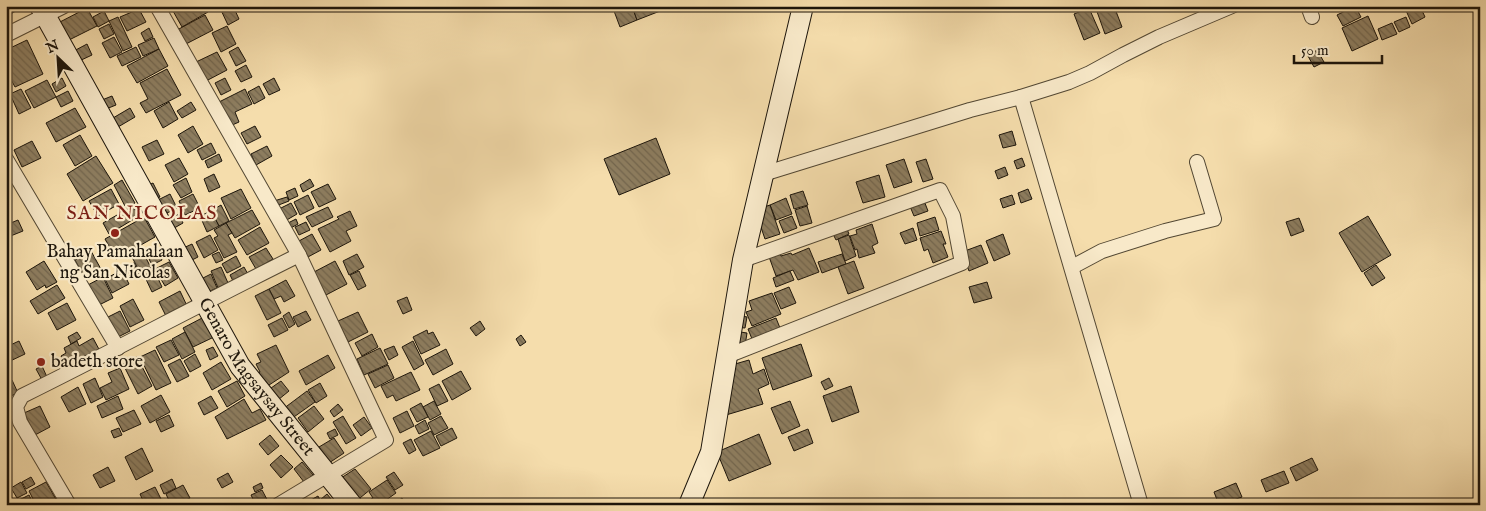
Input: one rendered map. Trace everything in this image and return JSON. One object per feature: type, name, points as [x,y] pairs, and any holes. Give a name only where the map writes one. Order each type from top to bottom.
[{"type":"street","points":[[6,35],[43,11],[64,6]]},
{"type":"street","points":[[157,6],[299,255],[386,440],[278,505]]},
{"type":"street","points":[[689,505],[711,452],[743,260],[803,6]]},
{"type":"street","points":[[763,174],[1068,82],[1090,73],[1159,37],[1232,6]]},
{"type":"street","name":"Genaro Magsaysay Street","points":[[43,11],[240,366],[352,505]]},
{"type":"street","points":[[1021,97],[1141,505]]},
{"type":"street","points":[[6,159],[118,348]]},
{"type":"street","points":[[1072,267],[1102,251],[1214,219],[1197,162]]},
{"type":"street","points":[[727,356],[962,263],[953,216],[940,190],[743,260]]},
{"type":"street","points":[[69,505],[20,422],[16,407],[22,396],[299,255]]},
{"type":"building","points":[[6,6],[18,6],[19,9],[6,17]]},
{"type":"building","points":[[182,6],[204,6],[208,12],[182,27],[173,11]]},
{"type":"building","points":[[223,6],[233,6],[239,19],[228,25],[220,8]]},
{"type":"building","points":[[625,6],[632,6],[637,20],[620,27],[614,11]]},
{"type":"building","points":[[632,6],[673,6],[637,20]]},
{"type":"building","points":[[1095,6],[1114,6],[1122,27],[1105,34]]},
{"type":"building","points":[[1355,6],[1361,17],[1343,26],[1337,15]]},
{"type":"building","points":[[1404,6],[1420,6],[1425,17],[1412,24]]},
{"type":"building","points":[[87,8],[97,26],[67,41],[58,23]]},
{"type":"building","points":[[1089,8],[1100,33],[1084,40],[1074,14]]},
{"type":"building","points":[[139,9],[146,22],[127,31],[120,17]]},
{"type":"building","points":[[104,11],[109,21],[98,27],[93,17]]},
{"type":"building","points":[[205,15],[213,30],[184,45],[177,30]]},
{"type":"building","points":[[1368,16],[1378,39],[1352,51],[1342,28]]},
{"type":"building","points":[[118,17],[132,47],[123,51],[109,21]]},
{"type":"building","points":[[1406,17],[1410,27],[1399,32],[1394,22]]},
{"type":"building","points":[[1392,23],[1397,34],[1382,40],[1378,29]]},
{"type":"building","points":[[109,24],[114,34],[104,39],[99,29]]},
{"type":"building","points":[[227,26],[236,44],[221,52],[212,33]]},
{"type":"building","points":[[149,28],[153,37],[145,41],[141,33]]},
{"type":"building","points":[[114,37],[122,52],[110,58],[102,43]]},
{"type":"building","points":[[154,38],[159,49],[143,56],[138,45]]},
{"type":"building","points":[[27,40],[43,74],[15,87],[6,70],[6,50]]},
{"type":"building","points":[[87,44],[92,55],[77,62],[72,52]]},
{"type":"building","points":[[136,47],[141,57],[122,66],[117,56]]},
{"type":"building","points":[[238,47],[246,61],[236,66],[229,52]]},
{"type":"building","points":[[159,49],[168,66],[137,83],[127,66]]},
{"type":"building","points":[[1317,50],[1324,62],[1314,67],[1308,56]]},
{"type":"building","points":[[217,52],[227,70],[206,81],[196,62]]},
{"type":"building","points":[[246,65],[252,77],[241,82],[235,71]]},
{"type":"building","points":[[167,69],[181,95],[146,113],[140,103],[148,99],[140,83]]},
{"type":"building","points":[[62,78],[66,86],[56,92],[52,84]]},
{"type":"building","points":[[225,78],[231,90],[221,95],[215,83]]},
{"type":"building","points":[[274,78],[280,90],[269,95],[263,84]]},
{"type":"building","points":[[47,80],[56,97],[34,108],[25,91]]},
{"type":"building","points":[[259,86],[265,98],[254,104],[248,92]]},
{"type":"building","points":[[21,89],[31,108],[19,114],[10,94]]},
{"type":"building","points":[[245,89],[252,104],[235,112],[239,122],[230,126],[219,102]]},
{"type":"building","points":[[68,91],[73,101],[61,107],[56,97]]},
{"type":"building","points":[[112,96],[116,105],[106,109],[102,100]]},
{"type":"building","points":[[169,102],[178,119],[163,128],[154,111]]},
{"type":"building","points":[[191,102],[196,110],[182,118],[177,111]]},
{"type":"building","points":[[75,108],[86,127],[56,142],[46,123]]},
{"type":"building","points":[[130,108],[135,117],[118,127],[113,118]]},
{"type":"building","points":[[193,126],[203,144],[188,153],[178,135]]},
{"type":"building","points":[[255,126],[261,137],[247,144],[241,133]]},
{"type":"building","points":[[1012,131],[1016,145],[1003,148],[999,135]]},
{"type":"building","points":[[80,135],[92,156],[75,166],[63,145]]},
{"type":"building","points":[[656,138],[670,174],[619,195],[604,159]]},
{"type":"building","points":[[157,140],[164,154],[149,161],[142,147]]},
{"type":"building","points":[[32,141],[41,158],[22,167],[14,150]]},
{"type":"building","points":[[211,143],[216,153],[202,160],[197,150]]},
{"type":"building","points":[[267,146],[272,156],[256,165],[251,154]]},
{"type":"building","points":[[219,154],[222,161],[208,168],[205,161]]},
{"type":"building","points":[[96,156],[113,183],[83,201],[67,174]]},
{"type":"building","points":[[179,158],[188,174],[174,182],[165,165]]},
{"type":"building","points":[[1022,158],[1025,166],[1017,169],[1014,161]]},
{"type":"building","points":[[904,159],[912,182],[894,188],[886,165]]},
{"type":"building","points":[[926,159],[933,179],[923,182],[916,162]]},
{"type":"building","points":[[1005,167],[1008,175],[998,179],[995,171]]},
{"type":"building","points":[[214,174],[220,187],[209,192],[204,179]]},
{"type":"building","points":[[879,175],[885,197],[863,203],[856,182]]},
{"type":"building","points":[[186,178],[192,192],[181,198],[173,185]]},
{"type":"building","points":[[310,179],[314,186],[303,192],[300,185]]},
{"type":"building","points":[[122,180],[135,203],[126,208],[114,185]]},
{"type":"building","points":[[153,183],[160,197],[150,201],[144,187]]},
{"type":"building","points":[[328,184],[336,199],[319,207],[311,192]]},
{"type":"building","points":[[295,188],[298,196],[289,200],[286,192]]},
{"type":"building","points":[[111,189],[119,204],[98,216],[89,201]]},
{"type":"building","points":[[241,189],[251,208],[231,219],[221,198]]},
{"type":"building","points":[[1028,189],[1032,199],[1021,203],[1018,193]]},
{"type":"building","points":[[803,191],[808,205],[794,209],[790,195]]},
{"type":"building","points":[[170,194],[177,208],[159,217],[152,203]]},
{"type":"building","points":[[193,194],[200,208],[185,215],[179,201]]},
{"type":"building","points":[[308,195],[314,208],[300,215],[294,202]]},
{"type":"building","points":[[1012,195],[1015,204],[1003,208],[1000,199]]},
{"type":"building","points":[[287,197],[289,201],[276,206],[274,201]]},
{"type":"building","points":[[786,198],[792,214],[776,220],[770,205]]},
{"type":"building","points":[[923,198],[928,211],[914,216],[909,204]]},
{"type":"building","points":[[291,203],[297,214],[285,221],[279,209]]},
{"type":"building","points":[[221,205],[229,221],[219,226],[211,211]]},
{"type":"building","points":[[770,205],[780,234],[765,239],[755,210]]},
{"type":"building","points":[[133,206],[139,216],[109,234],[103,223]]},
{"type":"building","points":[[807,206],[812,223],[800,226],[795,210]]},
{"type":"building","points":[[328,207],[333,217],[312,227],[306,217]]},
{"type":"building","points":[[252,210],[260,224],[235,238],[226,223]]},
{"type":"building","points":[[211,211],[219,226],[207,232],[200,216]]},
{"type":"building","points":[[350,211],[357,226],[346,231],[351,241],[330,252],[318,229],[339,219],[337,217]]},
{"type":"building","points":[[179,214],[183,223],[169,231],[164,221]]},
{"type":"building","points":[[792,216],[797,228],[784,233],[779,221]]},
{"type":"building","points":[[1368,216],[1391,255],[1362,272],[1339,233]]},
{"type":"building","points":[[144,217],[155,237],[116,259],[105,239]]},
{"type":"building","points":[[935,217],[939,230],[920,236],[917,223]]},
{"type":"building","points":[[1299,218],[1304,231],[1291,236],[1286,222]]},
{"type":"building","points":[[296,219],[298,224],[289,229],[286,224]]},
{"type":"building","points":[[18,220],[23,231],[8,237],[6,225]]},
{"type":"building","points":[[306,222],[310,230],[299,235],[295,227]]},
{"type":"building","points":[[226,223],[232,233],[228,235],[237,252],[224,258],[214,238],[218,236],[214,230]]},
{"type":"building","points":[[845,224],[849,234],[836,240],[831,230]]},
{"type":"building","points":[[872,224],[878,243],[872,246],[875,253],[859,258],[857,249],[855,250],[850,236],[857,234],[856,230]]},
{"type":"building","points":[[260,227],[269,243],[247,255],[238,240]]},
{"type":"building","points":[[913,228],[917,240],[905,244],[900,233]]},
{"type":"building","points":[[941,231],[948,257],[933,263],[928,249],[924,251],[920,238]]},
{"type":"building","points":[[312,234],[321,250],[306,258],[297,242]]},
{"type":"building","points":[[1003,234],[1010,254],[994,261],[986,241]]},
{"type":"building","points":[[210,235],[218,250],[204,258],[196,242]]},
{"type":"building","points":[[849,235],[856,256],[845,261],[838,239]]},
{"type":"building","points":[[192,244],[198,257],[186,263],[179,250]]},
{"type":"building","points":[[981,245],[988,263],[969,271],[962,252]]},
{"type":"building","points":[[266,248],[273,259],[256,269],[249,257]]},
{"type":"building","points":[[809,248],[819,272],[798,280],[793,270],[776,276],[768,254],[779,250],[781,256],[791,253],[792,255]]},
{"type":"building","points":[[157,250],[162,260],[152,265],[147,255]]},
{"type":"building","points":[[91,251],[102,271],[85,280],[75,260]]},
{"type":"building","points":[[143,252],[151,268],[140,273],[132,257]]},
{"type":"building","points":[[219,252],[223,260],[216,263],[212,255]]},
{"type":"building","points":[[357,254],[364,267],[349,275],[343,261]]},
{"type":"building","points":[[842,254],[846,264],[822,273],[818,262]]},
{"type":"building","points":[[236,256],[241,266],[227,273],[222,264]]},
{"type":"building","points":[[44,261],[57,282],[46,288],[45,285],[37,290],[26,272]]},
{"type":"building","points":[[335,261],[347,284],[326,295],[314,272]]},
{"type":"building","points":[[854,261],[864,288],[848,294],[838,267]]},
{"type":"building","points":[[169,262],[178,278],[165,286],[155,269]]},
{"type":"building","points":[[134,263],[139,274],[131,278],[126,266]]},
{"type":"building","points":[[1376,265],[1385,278],[1372,286],[1364,273]]},
{"type":"building","points":[[221,267],[228,283],[218,288],[211,271]]},
{"type":"building","points":[[244,267],[250,278],[235,285],[230,275]]},
{"type":"building","points":[[122,270],[129,284],[112,293],[105,279]]},
{"type":"building","points":[[154,270],[162,287],[152,292],[144,275]]},
{"type":"building","points":[[359,271],[366,286],[358,290],[350,275]]},
{"type":"building","points":[[790,271],[794,280],[776,287],[773,278]]},
{"type":"building","points":[[211,274],[217,288],[203,294],[197,281]]},
{"type":"building","points":[[103,277],[113,298],[97,306],[86,286]]},
{"type":"building","points":[[286,280],[295,296],[284,302],[281,296],[274,299],[269,289]]},
{"type":"building","points":[[987,282],[992,298],[974,303],[969,287]]},
{"type":"building","points":[[57,285],[65,298],[38,314],[30,301]]},
{"type":"building","points":[[789,287],[796,303],[781,309],[774,293]]},
{"type":"building","points":[[269,289],[281,313],[267,320],[255,296]]},
{"type":"building","points":[[180,291],[188,308],[167,318],[159,302]]},
{"type":"building","points":[[772,293],[781,314],[752,326],[746,312],[752,310],[749,301]]},
{"type":"building","points":[[407,297],[412,310],[403,314],[397,301]]},
{"type":"building","points":[[133,299],[144,320],[130,327],[120,306]]},
{"type":"building","points":[[67,303],[76,320],[57,330],[48,313]]},
{"type":"building","points":[[120,311],[130,331],[114,339],[104,319]]},
{"type":"building","points":[[306,311],[311,320],[298,327],[293,317]]},
{"type":"building","points":[[289,312],[295,324],[289,328],[283,316]]},
{"type":"building","points":[[358,312],[368,332],[348,342],[338,321]]},
{"type":"building","points":[[738,315],[747,317],[745,328],[736,327]]},
{"type":"building","points":[[204,317],[214,337],[193,347],[183,328]]},
{"type":"building","points":[[282,318],[288,330],[274,337],[268,325]]},
{"type":"building","points":[[776,318],[780,328],[752,339],[748,329]]},
{"type":"building","points":[[480,321],[485,329],[476,336],[470,328]]},
{"type":"building","points":[[427,330],[428,334],[433,332],[440,345],[421,354],[413,337]]},
{"type":"building","points":[[734,331],[747,333],[745,346],[732,343]]},
{"type":"building","points":[[77,332],[81,338],[71,344],[68,337]]},
{"type":"building","points":[[185,332],[195,352],[182,359],[172,339]]},
{"type":"building","points":[[372,334],[378,347],[362,356],[355,343]]},
{"type":"building","points":[[521,335],[526,342],[520,346],[516,339]]},
{"type":"building","points":[[93,338],[101,353],[69,371],[61,356],[66,353],[64,348],[77,341],[79,346]]},
{"type":"building","points":[[171,340],[179,355],[164,362],[156,347]]},
{"type":"building","points":[[19,341],[25,354],[6,363],[6,347]]},
{"type":"building","points":[[413,341],[424,364],[414,370],[402,347]]},
{"type":"building","points":[[801,344],[812,376],[773,390],[762,358]]},
{"type":"building","points":[[276,345],[289,372],[266,387],[257,374],[260,372],[256,364],[261,362],[257,354]]},
{"type":"building","points":[[394,346],[398,355],[389,360],[384,350]]},
{"type":"building","points":[[213,347],[218,356],[210,360],[206,350]]},
{"type":"building","points":[[380,348],[388,364],[364,375],[357,359]]},
{"type":"building","points":[[446,349],[453,364],[433,375],[425,360]]},
{"type":"building","points":[[155,350],[171,383],[156,390],[140,357]]},
{"type":"building","points":[[195,354],[201,366],[190,372],[184,361]]},
{"type":"building","points":[[328,355],[335,368],[306,385],[299,371]]},
{"type":"building","points":[[137,357],[152,386],[138,394],[123,364]]},
{"type":"building","points":[[180,359],[189,376],[177,382],[168,365]]},
{"type":"building","points":[[749,360],[753,374],[764,369],[769,384],[758,389],[763,404],[726,415],[735,364]]},
{"type":"building","points":[[221,362],[231,379],[212,390],[203,373]]},
{"type":"building","points":[[388,365],[394,378],[375,388],[368,374]]},
{"type":"building","points":[[42,366],[47,377],[42,380],[36,369]]},
{"type":"building","points":[[120,368],[129,389],[106,400],[100,388],[112,382],[108,373]]},
{"type":"building","points":[[461,371],[471,389],[452,400],[442,381]]},
{"type":"building","points":[[411,372],[420,390],[396,401],[393,395],[387,398],[381,386]]},
{"type":"building","points":[[95,378],[103,397],[91,403],[83,384]]},
{"type":"building","points":[[829,378],[833,386],[825,390],[821,382]]},
{"type":"building","points":[[12,380],[18,393],[6,398],[6,382]]},
{"type":"building","points":[[237,381],[245,396],[227,407],[218,391]]},
{"type":"building","points":[[281,381],[289,391],[273,404],[264,393]]},
{"type":"building","points":[[320,383],[327,396],[316,403],[308,390]]},
{"type":"building","points":[[439,384],[448,401],[437,406],[429,389]]},
{"type":"building","points":[[851,386],[859,412],[832,422],[823,396]]},
{"type":"building","points":[[78,387],[86,404],[69,412],[61,397]]},
{"type":"building","points":[[307,391],[315,402],[291,419],[283,409]]},
{"type":"building","points":[[161,395],[170,412],[150,423],[141,406]]},
{"type":"building","points":[[118,396],[123,409],[102,418],[97,406]]},
{"type":"building","points":[[211,396],[218,408],[204,415],[198,403]]},
{"type":"building","points":[[244,399],[252,413],[260,409],[266,420],[227,439],[215,417]]},
{"type":"building","points":[[434,401],[441,414],[430,420],[423,407]]},
{"type":"building","points":[[790,401],[800,426],[782,434],[771,408]]},
{"type":"building","points":[[421,403],[428,417],[417,422],[410,409]]},
{"type":"building","points":[[338,404],[343,410],[334,417],[330,411]]},
{"type":"building","points":[[40,406],[50,427],[35,435],[24,413]]},
{"type":"building","points":[[314,406],[324,419],[308,432],[298,418]]},
{"type":"building","points":[[134,410],[141,424],[123,432],[116,418]]},
{"type":"building","points":[[407,411],[414,426],[400,433],[393,418]]},
{"type":"building","points":[[169,415],[174,426],[161,432],[156,421]]},
{"type":"building","points":[[343,416],[356,438],[346,444],[333,422]]},
{"type":"building","points":[[441,416],[448,428],[434,435],[428,423]]},
{"type":"building","points":[[364,417],[372,428],[361,436],[353,425]]},
{"type":"building","points":[[425,420],[429,429],[419,434],[415,426]]},
{"type":"building","points":[[119,428],[122,435],[114,438],[111,431]]},
{"type":"building","points":[[452,428],[457,438],[441,446],[436,436]]},
{"type":"building","points":[[335,429],[338,435],[330,439],[327,433]]},
{"type":"building","points":[[808,429],[813,443],[794,451],[788,437]]},
{"type":"building","points":[[431,431],[440,448],[423,456],[414,440]]},
{"type":"building","points":[[759,434],[771,464],[729,481],[717,452]]},
{"type":"building","points":[[270,435],[279,446],[268,455],[259,444]]},
{"type":"building","points":[[334,438],[344,453],[329,463],[319,447]]},
{"type":"building","points":[[411,439],[416,450],[409,454],[403,443]]},
{"type":"building","points":[[142,448],[153,471],[136,480],[125,457]]},
{"type":"building","points":[[281,455],[293,467],[281,478],[270,465]]},
{"type":"building","points":[[1312,458],[1318,470],[1296,481],[1290,468]]},
{"type":"building","points":[[302,462],[313,475],[304,482],[294,469]]},
{"type":"building","points":[[108,467],[115,481],[100,488],[93,475]]},
{"type":"building","points":[[355,469],[371,489],[355,502],[338,480]]},
{"type":"building","points":[[1284,471],[1289,483],[1266,492],[1261,480]]},
{"type":"building","points":[[394,472],[403,485],[395,490],[386,477]]},
{"type":"building","points":[[228,473],[233,482],[222,488],[217,479]]},
{"type":"building","points":[[31,477],[35,484],[26,489],[22,482]]},
{"type":"building","points":[[172,479],[176,488],[164,494],[160,485]]},
{"type":"building","points":[[387,480],[396,493],[379,505],[368,505],[366,502],[373,498],[369,492]]},
{"type":"building","points":[[21,482],[27,493],[17,498],[11,488]]},
{"type":"building","points":[[46,482],[57,501],[51,505],[36,505],[29,491]]},
{"type":"building","points":[[261,483],[263,488],[255,492],[253,487]]},
{"type":"building","points":[[1236,483],[1242,497],[1219,505],[1214,492]]},
{"type":"building","points":[[183,485],[190,498],[176,505],[171,505],[166,494]]},
{"type":"building","points":[[155,487],[162,501],[154,505],[145,505],[140,494]]},
{"type":"building","points":[[262,490],[270,505],[256,505],[251,495]]},
{"type":"building","points":[[327,494],[336,505],[302,505],[318,496],[320,500]]},
{"type":"building","points":[[29,495],[34,505],[22,505],[19,500]]},
{"type":"building","points":[[402,498],[407,505],[393,505]]},
{"type":"building","points":[[197,500],[199,505],[189,504]]},
{"type":"place","name":"Bahay Pamahalaan ng San Nicolas","points":[[115,233]]},
{"type":"place","name":"badeth store","points":[[41,362]]},
{"type":"district","name":"SAN NICOLAS","points":[[142,213]]}]
